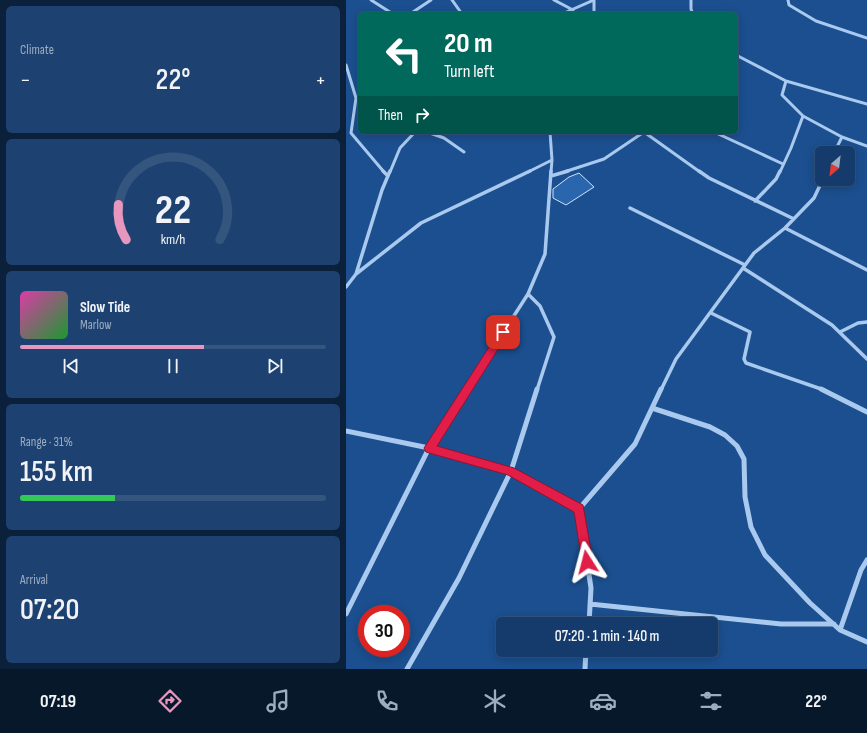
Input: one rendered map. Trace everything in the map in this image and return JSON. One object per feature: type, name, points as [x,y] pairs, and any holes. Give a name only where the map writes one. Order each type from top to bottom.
[{"type":"street","points":[[371,0],[390,12]]},
{"type":"street","points":[[413,12],[431,0]]},
{"type":"street","points":[[452,0],[461,12]]},
{"type":"street","points":[[554,0],[573,10]]},
{"type":"street","points":[[568,12],[594,0],[594,12]]},
{"type":"street","points":[[691,0],[692,12]]},
{"type":"street","points":[[788,0],[789,5],[816,21],[867,38]]},
{"type":"street","points":[[738,56],[786,81],[867,104]]},
{"type":"street","points":[[346,65],[356,98],[351,133],[388,176]]},
{"type":"street","points":[[786,81],[782,95],[803,116],[842,137],[867,146]]},
{"type":"street","points":[[755,201],[776,179],[791,148],[803,116]]},
{"type":"street","points":[[356,274],[388,176],[400,148],[413,134]]},
{"type":"street","points":[[433,134],[444,138],[464,152]]},
{"type":"street","points":[[346,614],[429,448],[528,294],[545,254],[552,160],[550,134]]},
{"type":"street","points":[[551,176],[604,159],[641,134]]},
{"type":"street","points":[[647,134],[709,178],[794,219]]},
{"type":"street","points":[[718,134],[783,164]]},
{"type":"street","points":[[838,146],[842,137]]},
{"type":"street","points":[[346,287],[356,274],[421,224],[552,160]]},
{"type":"street","points":[[589,617],[591,588],[579,509],[635,444],[676,359],[754,253],[794,219],[814,198],[820,186]]},
{"type":"street","points":[[630,208],[744,267],[832,325],[867,359]]},
{"type":"street","points":[[785,228],[867,270]]},
{"type":"street","points":[[407,669],[459,578],[511,471],[554,337],[540,306],[528,294]]},
{"type":"street","points":[[711,313],[750,332],[744,359],[746,363],[829,392],[867,412]]},
{"type":"street","points":[[840,332],[858,323],[867,322]]},
{"type":"street","points":[[652,408],[710,427],[725,435],[737,446],[744,459],[746,497],[750,527],[765,555],[810,604],[840,630],[867,642]]},
{"type":"street","points":[[346,431],[429,448],[511,471],[579,509]]},
{"type":"street","points":[[840,630],[861,570],[867,560]]},
{"type":"street","points":[[590,604],[781,624],[834,624]]},
{"type":"street","points":[[585,669],[586,657]]},
{"type":"building","points":[[579,173],[594,187],[566,205],[553,198],[553,189],[569,177]]},
{"type":"route","points":[[503,332],[429,448],[511,471],[579,509],[587,562]]}]
